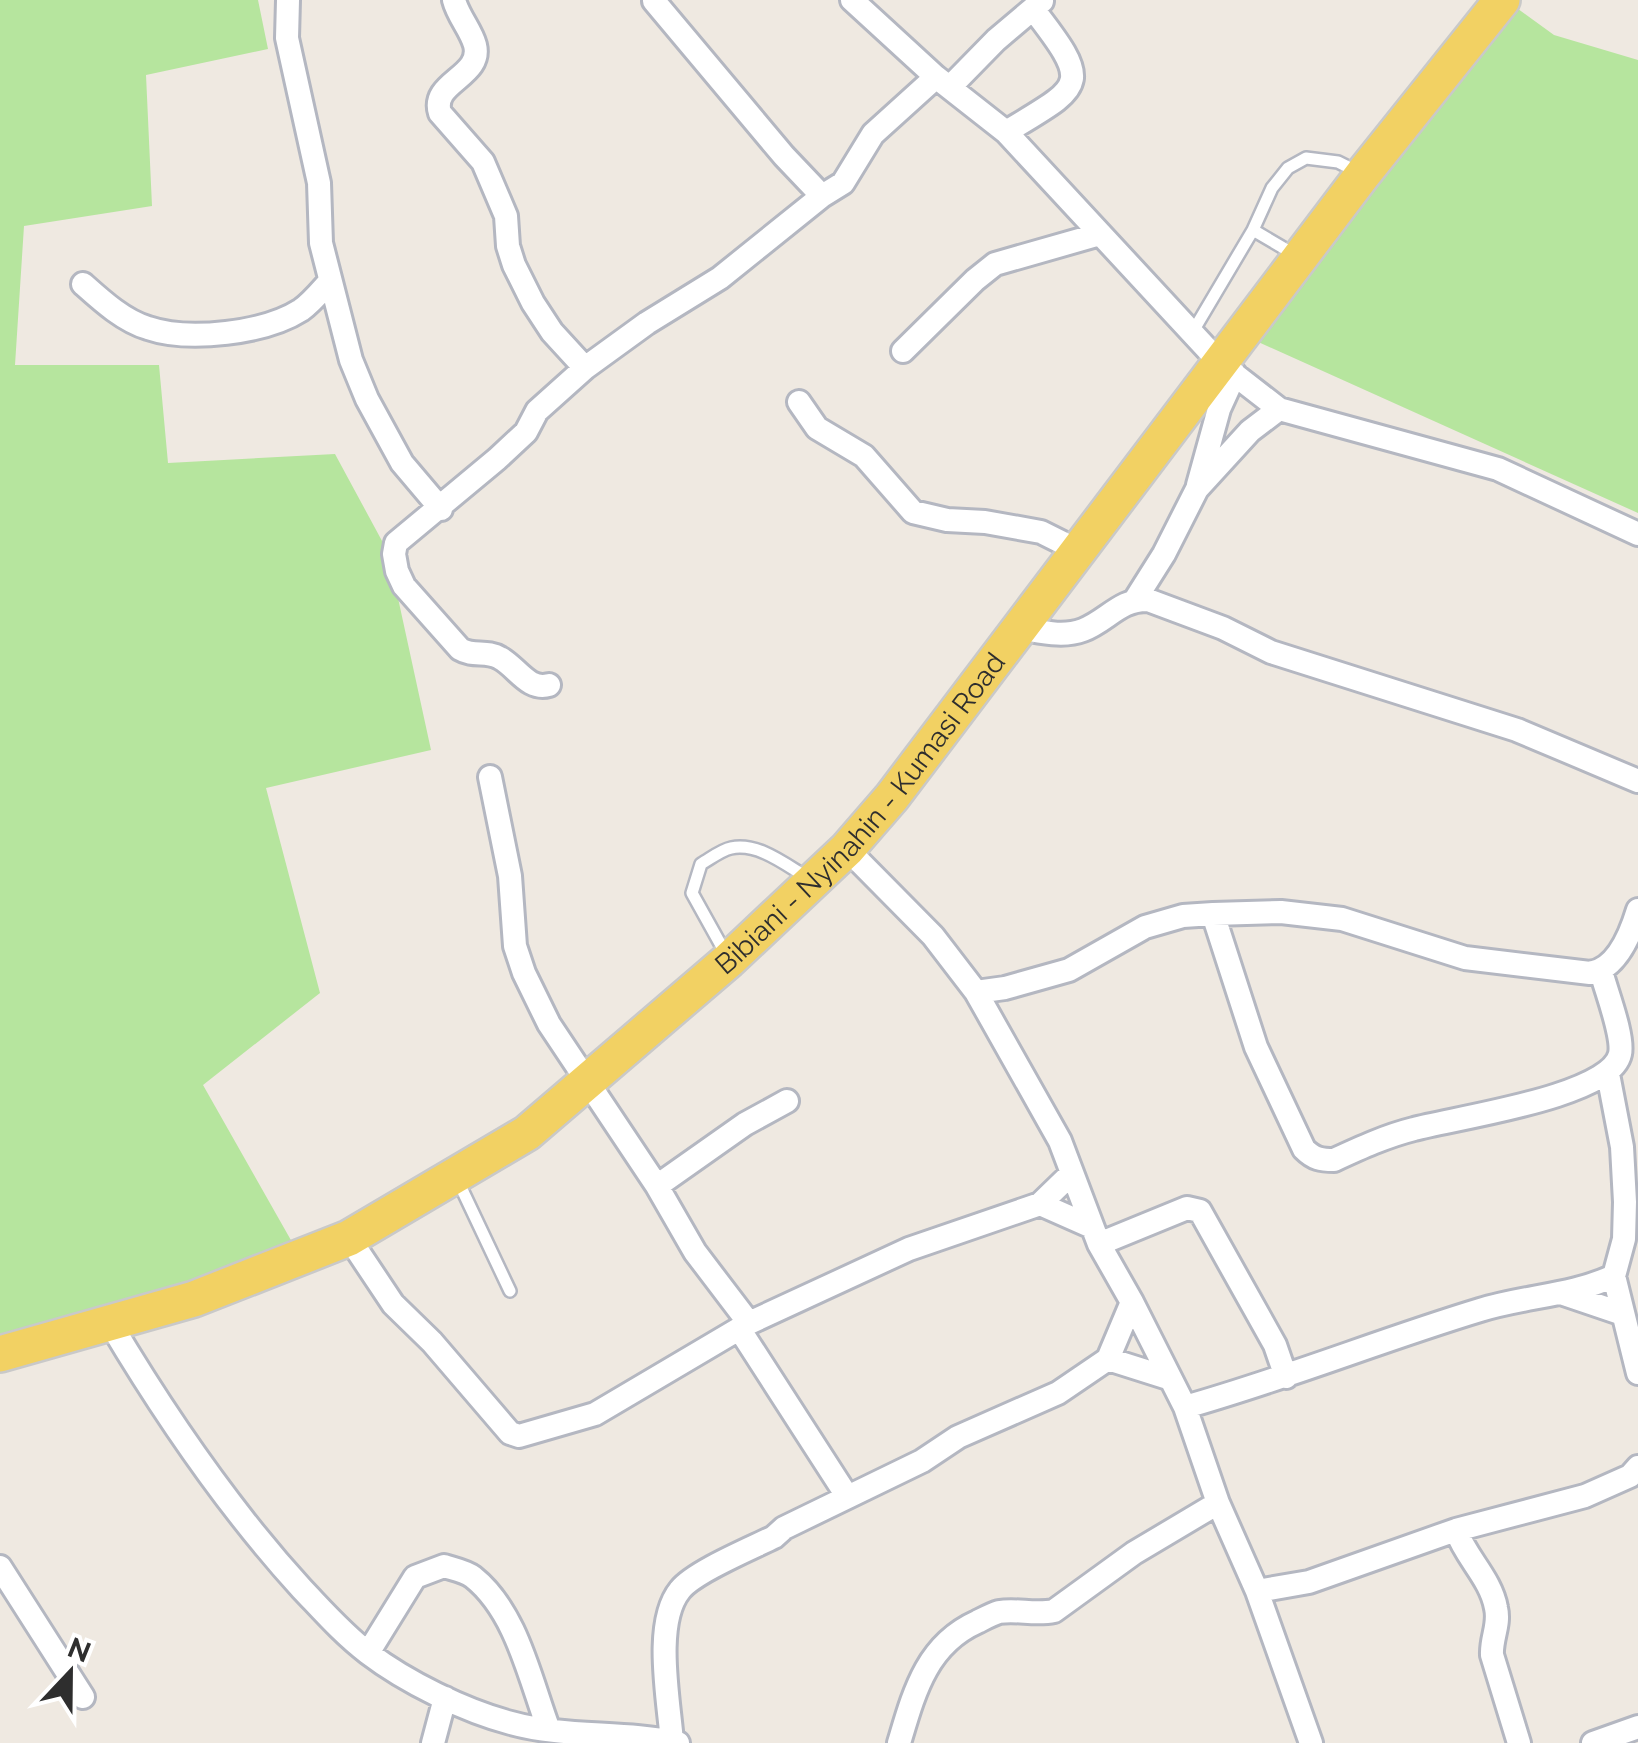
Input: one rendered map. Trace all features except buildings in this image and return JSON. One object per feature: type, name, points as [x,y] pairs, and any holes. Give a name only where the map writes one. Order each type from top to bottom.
[{"type":"main road","name":"Bibiani - Nyinahin - Kumasi Road","points":[[0,1354],[194,1299],[349,1238],[527,1133],[729,960],[847,849],[892,797],[1077,550],[1228,369],[1300,258],[1362,174],[1502,0]]},
{"type":"street","points":[[288,0],[287,38],[319,182],[321,243],[351,360],[402,463],[441,509]]},
{"type":"street","points":[[454,0],[475,45],[474,58],[468,69],[440,92],[436,103],[440,113],[483,162],[506,216],[514,266],[533,304],[585,368]]},
{"type":"street","points":[[852,0],[943,82],[1006,132],[1192,333],[1228,369],[1279,409],[1498,470],[1638,534]]},
{"type":"street","points":[[654,1],[822,196]]},
{"type":"street","points":[[549,685],[534,685],[500,658],[460,649],[404,586],[396,571],[396,543],[441,509],[526,432],[537,411],[585,368],[647,323],[720,278],[843,183],[872,134],[943,82],[1027,6],[1061,44],[1071,65],[1070,89],[1063,98],[1006,132]]},
{"type":"street","points":[[903,351],[995,264],[1100,234]]},
{"type":"street","points":[[83,284],[100,300],[143,327],[173,335],[199,336],[286,318],[304,308],[329,282]]},
{"type":"street","points":[[1018,628],[1056,634],[1079,632],[1134,600],[1164,554],[1197,489],[1228,369]]},
{"type":"street","points":[[799,402],[817,428],[864,456],[913,512],[1041,532],[1077,550]]},
{"type":"street","points":[[1197,489],[1250,431],[1279,409]]},
{"type":"street","points":[[1134,600],[1148,600],[1223,628],[1271,652],[1516,730],[1638,781]]},
{"type":"street","points":[[490,777],[510,876],[515,946],[549,1024],[657,1186],[846,1496]]},
{"type":"street","points":[[847,849],[933,936],[976,992],[1060,1141],[1095,1236],[1185,1407],[1311,1743]]},
{"type":"street","points":[[976,992],[1069,970],[1145,927],[1183,916],[1213,914],[1281,912],[1342,919],[1466,958],[1574,974],[1601,971],[1624,945],[1638,910]]},
{"type":"street","points":[[1213,914],[1256,1047],[1304,1149],[1318,1160],[1334,1160],[1412,1129],[1526,1104],[1608,1074],[1618,1060],[1620,1046],[1601,971]]},
{"type":"street","points":[[1608,1074],[1630,1147],[1624,1239],[1614,1276],[1638,1373]]},
{"type":"street","points":[[657,1186],[744,1124],[786,1101]]},
{"type":"street","points":[[349,1238],[393,1304],[432,1342],[510,1433],[519,1436],[595,1414],[744,1326],[909,1248],[1040,1204],[1071,1174]]},
{"type":"street","points":[[1040,1204],[1095,1236],[1186,1208],[1200,1211],[1275,1345],[1286,1377]]},
{"type":"street","points":[[1185,1407],[1481,1310],[1590,1288],[1614,1276]]},
{"type":"street","points":[[1564,1294],[1622,1314]]},
{"type":"street","points":[[110,1323],[154,1397],[254,1533],[336,1625],[368,1653],[446,1698],[509,1723],[675,1742],[666,1636],[680,1590],[784,1528],[922,1460],[958,1437],[1058,1393],[1108,1359],[1132,1302]]},
{"type":"street","points":[[1108,1359],[1168,1378]]},
{"type":"street","points":[[1257,1591],[1309,1582],[1456,1530],[1584,1496],[1630,1476],[1638,1467]]},
{"type":"street","points":[[900,1743],[910,1705],[936,1650],[956,1632],[998,1612],[1054,1611],[1134,1553],[1218,1503]]},
{"type":"street","points":[[1456,1530],[1464,1552],[1490,1588],[1496,1607],[1498,1624],[1491,1640],[1492,1654],[1519,1743]]},
{"type":"street","points":[[368,1653],[416,1576],[444,1566],[471,1576],[497,1600],[507,1619],[549,1730]]},
{"type":"street","points":[[0,1567],[84,1698]]},
{"type":"street","points":[[433,1743],[446,1698]]},
{"type":"street","points":[[1593,1743],[1638,1727]]},
{"type":"lane","points":[[1192,333],[1253,230],[1272,188],[1288,168],[1306,158],[1324,160],[1362,174]]},
{"type":"lane","points":[[1253,230],[1300,258]]},
{"type":"lane","points":[[729,960],[692,894],[701,864],[730,848],[753,849],[814,882]]},
{"type":"lane","points":[[456,1177],[510,1292]]},
{"type":"green space","points":[[0,0],[258,0],[268,49],[146,75],[152,206],[24,226],[15,365],[159,365],[168,463],[335,454],[388,552],[431,750],[266,788],[320,993],[203,1085],[292,1242],[111,1307],[0,1335]]},
{"type":"green space","points":[[1514,6],[1554,35],[1638,60],[1638,513],[1256,341]]}]
